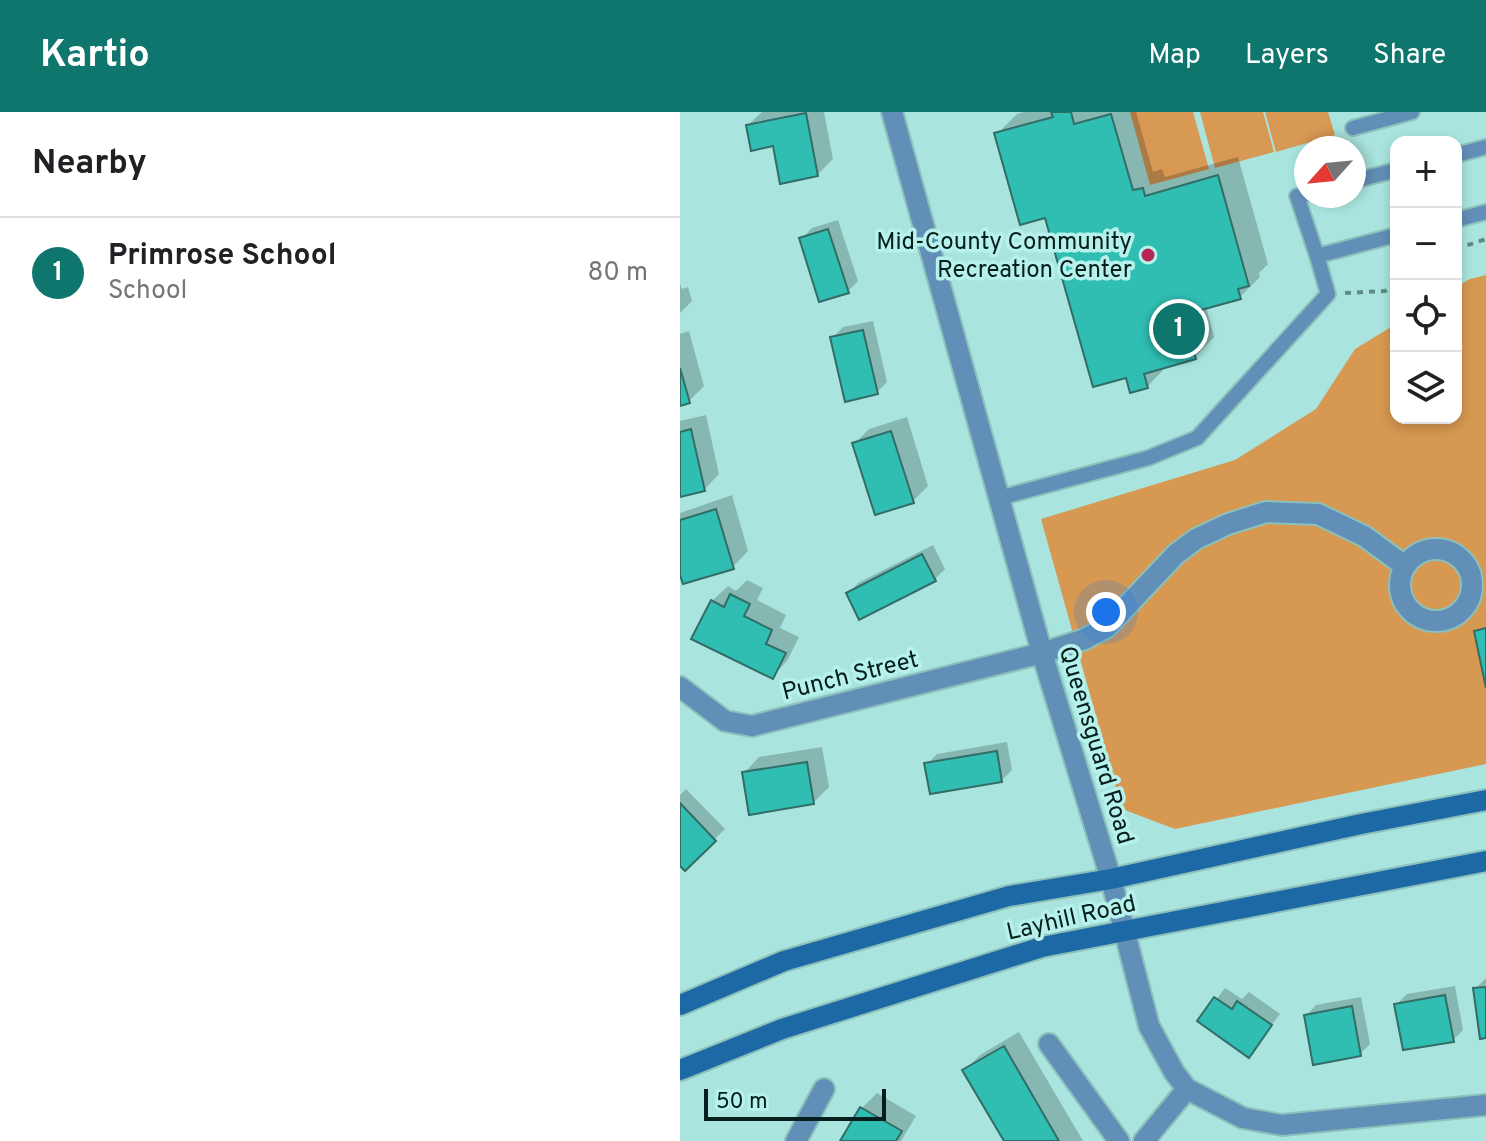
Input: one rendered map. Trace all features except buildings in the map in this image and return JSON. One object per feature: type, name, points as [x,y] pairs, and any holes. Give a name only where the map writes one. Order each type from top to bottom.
[{"type":"main road","name":"Layhill Road","points":[[680,1005],[798,957],[1009,896],[1111,879],[1486,800]]},
{"type":"main road","name":"Layhill Road","points":[[680,1070],[782,1029],[1042,947],[1486,861]]},
{"type":"street","name":"Queensguard Road","points":[[892,112],[1042,653],[1111,879],[1149,1026],[1187,1089]]},
{"type":"street","name":"Punch Street","points":[[680,687],[725,721],[752,726],[1042,653],[1085,639],[1107,627],[1176,554],[1196,539],[1228,524],[1266,512],[1318,514],[1364,536],[1405,566]]},
{"type":"street","points":[[1049,1044],[1119,1141]]},
{"type":"street","points":[[796,1141],[824,1089]]},
{"type":"street","points":[[1144,1141],[1187,1089],[1243,1118],[1282,1125],[1486,1105]]},
{"type":"lane","points":[[1353,128],[1412,112]]},
{"type":"lane","points":[[1462,153],[1486,147]]},
{"type":"lane","points":[[1366,178],[1390,172]]},
{"type":"lane","points":[[999,498],[1148,458],[1197,438],[1328,294],[1301,208]]},
{"type":"lane","points":[[1462,218],[1486,212]]},
{"type":"lane","points":[[1317,256],[1390,237]]},
{"type":"path","points":[[1462,247],[1486,239]]},
{"type":"path","points":[[1328,294],[1385,291],[1390,288]]},
{"type":"shaded area","points":[[1130,112],[1193,112],[1209,169],[1150,185]]},
{"type":"shaded area","points":[[1200,112],[1263,112],[1274,152],[1215,168]]},
{"type":"shaded area","points":[[1265,112],[1328,112],[1335,135],[1294,136],[1294,147],[1276,152]]},
{"type":"shaded area","points":[[1486,275],[1486,764],[1175,829],[1122,809],[1041,519],[1235,460],[1316,409],[1355,349],[1390,328],[1390,424],[1462,424],[1462,284]]},
{"type":"place","name":"Mid-County Community Recreation Center","points":[[1148,255]]},
{"type":"place","name":"Primrose School","points":[[1179,329]]}]
